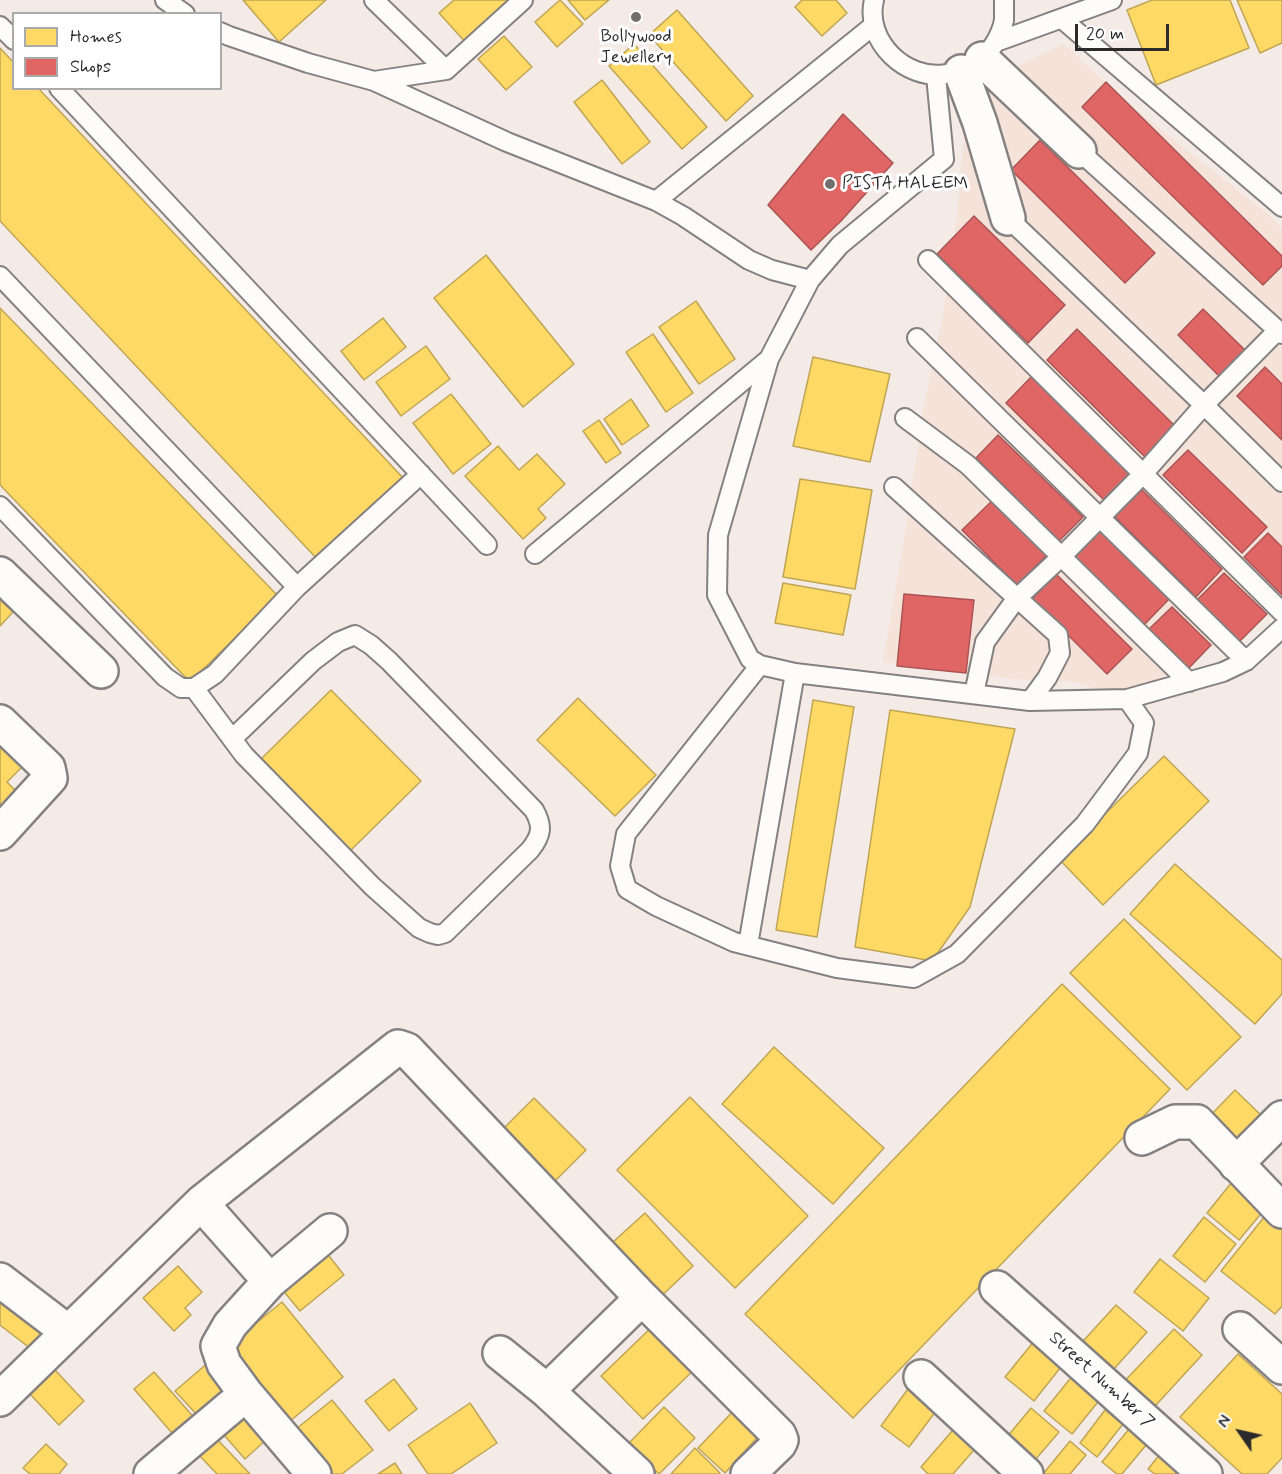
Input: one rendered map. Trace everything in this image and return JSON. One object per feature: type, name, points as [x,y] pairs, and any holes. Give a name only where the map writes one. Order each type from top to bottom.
[{"type":"street","points":[[969,62],[1079,151]]},
{"type":"street","points":[[969,62],[980,123],[1008,218]]},
{"type":"street","points":[[0,574],[101,671]]},
{"type":"street","points":[[0,723],[48,768],[50,778],[0,833]]},
{"type":"street","points":[[0,1399],[201,1203],[398,1047],[407,1050],[642,1298],[779,1435],[781,1440],[779,1444],[748,1474]]},
{"type":"street","points":[[1236,1164],[1282,1118]]},
{"type":"street","points":[[1142,1138],[1175,1122],[1197,1122],[1282,1211]]},
{"type":"street","points":[[201,1203],[270,1281]]},
{"type":"street","points":[[314,1474],[246,1394],[224,1364],[219,1346],[230,1325],[270,1281],[330,1231]]},
{"type":"street","points":[[0,1280],[68,1332]]},
{"type":"street","name":"Street Number 7","points":[[998,1287],[1205,1474]]},
{"type":"street","points":[[547,1391],[642,1298]]},
{"type":"street","points":[[1240,1329],[1282,1367]]},
{"type":"street","points":[[500,1353],[547,1391],[637,1474]]},
{"type":"street","points":[[921,1377],[1026,1474]]},
{"type":"street","points":[[151,1474],[246,1394]]},
{"type":"lane","points":[[165,0],[182,12]]},
{"type":"lane","points":[[374,0],[446,70]]},
{"type":"lane","points":[[374,81],[446,70],[523,0]]},
{"type":"lane","points":[[874,0],[874,25],[882,45],[896,61],[915,72],[969,62],[1062,19],[1112,0]]},
{"type":"lane","points":[[1004,0],[1004,21],[969,62],[944,159],[840,245],[810,280],[769,358],[718,535],[717,595],[750,659],[760,666],[795,673],[1030,701],[1127,699],[1189,682],[1223,672],[1246,661],[1282,628]]},
{"type":"lane","points":[[1062,19],[1282,207]]},
{"type":"lane","points":[[656,201],[874,25]]},
{"type":"lane","points":[[0,26],[12,38]]},
{"type":"lane","points":[[222,33],[308,63],[374,81],[507,142],[656,201],[683,216],[748,261],[810,280]]},
{"type":"lane","points":[[61,90],[487,545]]},
{"type":"lane","points":[[975,694],[985,642],[1016,599],[1143,474],[1204,405],[1280,332],[1079,151]]},
{"type":"lane","points":[[1008,218],[1282,482]]},
{"type":"lane","points":[[928,260],[1282,612]]},
{"type":"lane","points":[[0,276],[297,587]]},
{"type":"lane","points":[[917,338],[1246,661]]},
{"type":"lane","points":[[535,554],[769,358]]},
{"type":"lane","points":[[905,418],[968,465],[1189,682]]},
{"type":"lane","points":[[0,506],[165,677],[181,688],[194,688],[215,674],[297,587],[421,474]]},
{"type":"lane","points":[[894,487],[1058,635],[1060,653],[1047,678],[1030,701]]},
{"type":"lane","points":[[194,688],[232,739],[244,755],[372,886],[419,928],[430,933],[438,935],[445,933],[530,850],[538,839],[541,822],[534,810],[388,661],[371,645],[355,635],[338,642],[313,661],[232,739]]},
{"type":"lane","points":[[760,666],[626,834],[620,866],[627,889],[656,906],[734,942],[837,968],[914,978],[957,954],[1085,824],[1138,753],[1144,723],[1127,699]]},
{"type":"lane","points":[[748,945],[795,673]]},
{"type":"shaded area","points":[[1064,44],[1130,105],[1269,215],[1282,228],[1282,595],[1242,631],[1189,659],[1127,699],[1075,682],[1010,679],[883,662],[923,411],[943,315],[957,216],[964,134],[954,98]]},
{"type":"building: Homes","points":[[243,0],[326,0],[279,42]]},
{"type":"building: Homes","points":[[454,0],[516,0],[467,44],[439,13]]},
{"type":"building: Homes","points":[[560,0],[583,24],[557,47],[535,22]]},
{"type":"building: Homes","points":[[568,0],[609,0],[585,20]]},
{"type":"building: Homes","points":[[802,0],[836,0],[847,13],[822,36],[795,7]]},
{"type":"building: Homes","points":[[1152,0],[1230,0],[1249,48],[1156,85],[1127,10]]},
{"type":"building: Homes","points":[[1237,0],[1282,0],[1282,43],[1260,53]]},
{"type":"building: Homes","points":[[677,10],[753,96],[726,121],[649,35]]},
{"type":"building: Homes","points":[[504,36],[532,67],[506,90],[478,59]]},
{"type":"building: Homes","points":[[634,44],[707,127],[682,149],[609,66]]},
{"type":"building: Homes","points":[[0,48],[12,61],[12,90],[40,90],[405,480],[319,561],[0,221]]},
{"type":"building: Homes","points":[[602,80],[650,142],[622,164],[574,102]]},
{"type":"building: Homes","points":[[486,255],[574,364],[523,407],[434,298]]},
{"type":"building: Homes","points":[[696,301],[735,359],[699,384],[659,327]]},
{"type":"building: Homes","points":[[0,308],[278,596],[190,682],[0,485]]},
{"type":"building: Homes","points":[[383,318],[406,347],[364,380],[341,351]]},
{"type":"building: Homes","points":[[653,334],[693,393],[666,412],[626,352]]},
{"type":"building: Homes","points":[[426,346],[450,379],[401,416],[376,382]]},
{"type":"building: Homes","points":[[813,357],[890,374],[870,462],[793,446]]},
{"type":"building: Homes","points":[[451,394],[491,444],[453,474],[413,423]]},
{"type":"building: Homes","points":[[631,399],[649,426],[622,445],[604,419]]},
{"type":"building: Homes","points":[[599,420],[621,453],[606,463],[583,431]]},
{"type":"building: Homes","points":[[498,446],[519,470],[537,454],[565,484],[538,509],[546,518],[523,539],[465,476]]},
{"type":"building: Homes","points":[[800,479],[872,490],[855,589],[783,577]]},
{"type":"building: Homes","points":[[783,583],[851,595],[843,635],[775,623]]},
{"type":"building: Homes","points":[[0,600],[13,612],[0,626]]},
{"type":"building: Homes","points":[[331,690],[421,781],[349,852],[259,761]]},
{"type":"building: Homes","points":[[578,698],[656,775],[615,816],[537,740]]},
{"type":"building: Homes","points":[[813,700],[854,707],[817,937],[776,930]]},
{"type":"building: Homes","points":[[890,710],[1015,729],[970,907],[932,961],[855,947]]},
{"type":"building: Homes","points":[[0,739],[25,764],[7,782],[18,793],[0,811]]},
{"type":"building: Homes","points":[[1164,756],[1209,801],[1103,905],[1059,859]]},
{"type":"building: Homes","points":[[1175,864],[1282,960],[1282,994],[1255,1024],[1130,914]]},
{"type":"building: Homes","points":[[1124,919],[1241,1037],[1187,1090],[1070,973]]},
{"type":"building: Homes","points":[[1062,984],[1170,1089],[853,1418],[745,1314]]},
{"type":"building: Homes","points":[[774,1047],[884,1148],[833,1204],[722,1104]]},
{"type":"building: Homes","points":[[1235,1090],[1266,1120],[1237,1150],[1206,1120]]},
{"type":"building: Homes","points":[[690,1097],[808,1216],[735,1288],[617,1170]]},
{"type":"building: Homes","points":[[534,1098],[586,1150],[550,1186],[498,1134]]},
{"type":"building: Homes","points":[[1232,1182],[1265,1209],[1239,1240],[1207,1213]]},
{"type":"building: Homes","points":[[645,1213],[693,1266],[652,1305],[603,1251]]},
{"type":"building: Homes","points":[[1265,1216],[1282,1230],[1282,1306],[1275,1314],[1221,1271]]},
{"type":"building: Homes","points":[[1204,1217],[1236,1244],[1205,1282],[1173,1256]]},
{"type":"building: Homes","points":[[326,1252],[344,1275],[300,1311],[281,1288]]},
{"type":"building: Homes","points":[[1160,1259],[1209,1298],[1183,1331],[1134,1292]]},
{"type":"building: Homes","points":[[178,1266],[202,1292],[185,1308],[191,1315],[174,1331],[143,1298]]},
{"type":"building: Homes","points":[[0,1287],[58,1331],[39,1355],[0,1325]]},
{"type":"building: Homes","points":[[282,1302],[343,1377],[289,1422],[228,1346]]},
{"type":"building: Homes","points":[[1116,1305],[1147,1332],[1106,1378],[1075,1350]]},
{"type":"building: Homes","points":[[658,1321],[700,1364],[643,1419],[601,1376]]},
{"type":"building: Homes","points":[[1174,1329],[1202,1355],[1145,1417],[1116,1390]]},
{"type":"building: Homes","points":[[1039,1335],[1068,1358],[1034,1401],[1005,1377]]},
{"type":"building: Homes","points":[[1238,1354],[1282,1394],[1282,1458],[1267,1474],[1242,1474],[1180,1417]]},
{"type":"building: Homes","points":[[210,1361],[233,1387],[199,1417],[175,1391]]},
{"type":"building: Homes","points":[[1078,1369],[1106,1392],[1072,1434],[1044,1411]]},
{"type":"building: Homes","points":[[55,1370],[84,1401],[59,1425],[30,1394]]},
{"type":"building: Homes","points":[[154,1372],[198,1422],[178,1440],[134,1389]]},
{"type":"building: Homes","points":[[394,1379],[417,1409],[389,1431],[365,1401]]},
{"type":"building: Homes","points":[[913,1382],[942,1403],[909,1447],[881,1426]]},
{"type":"building: Homes","points":[[332,1400],[373,1450],[342,1474],[332,1474],[296,1429]]},
{"type":"building: Homes","points":[[470,1403],[497,1443],[451,1474],[428,1474],[408,1445]]},
{"type":"building: Homes","points":[[739,1405],[765,1429],[725,1473],[698,1448]]},
{"type":"building: Homes","points":[[664,1407],[695,1438],[659,1474],[628,1444]]},
{"type":"building: Homes","points":[[239,1408],[267,1439],[245,1459],[217,1427]]},
{"type":"building: Homes","points":[[1031,1408],[1059,1432],[1029,1467],[1002,1443]]},
{"type":"building: Homes","points":[[1105,1410],[1123,1424],[1097,1457],[1080,1443]]},
{"type":"building: Homes","points":[[959,1423],[981,1442],[953,1474],[928,1474],[921,1467]]},
{"type":"building: Homes","points":[[1129,1429],[1147,1444],[1122,1474],[1117,1474],[1102,1462]]},
{"type":"building: Homes","points":[[215,1437],[250,1474],[217,1474],[197,1453]]},
{"type":"building: Homes","points":[[1070,1441],[1086,1455],[1070,1474],[1043,1474]]},
{"type":"building: Homes","points":[[46,1444],[67,1464],[59,1474],[30,1474],[23,1468]]},
{"type":"building: Homes","points":[[695,1448],[720,1473],[671,1474]]},
{"type":"building: Homes","points":[[1165,1448],[1198,1474],[1155,1474],[1148,1469]]},
{"type":"building: Homes","points":[[395,1463],[402,1474],[378,1474]]},
{"type":"building: Shops","points":[[1106,82],[1282,256],[1282,266],[1263,285],[1082,107]]},
{"type":"building: Shops","name":"PISTA HALEEM","points":[[843,114],[893,163],[841,221],[811,250],[768,205]]},
{"type":"building: Shops","points":[[1040,140],[1155,253],[1125,283],[1011,170]]},
{"type":"building: Shops","points":[[974,216],[1065,305],[1028,343],[937,254]]},
{"type":"building: Shops","points":[[1203,309],[1246,351],[1220,377],[1178,335]]},
{"type":"building: Shops","points":[[1077,329],[1175,426],[1145,457],[1047,360]]},
{"type":"building: Shops","points":[[1265,367],[1282,384],[1282,440],[1237,396]]},
{"type":"building: Shops","points":[[1033,375],[1133,473],[1105,501],[1006,403]]},
{"type":"building: Shops","points":[[998,435],[1083,517],[1059,541],[976,458]]},
{"type":"building: Shops","points":[[1188,450],[1267,527],[1242,553],[1163,475]]},
{"type":"building: Shops","points":[[1139,487],[1222,569],[1196,597],[1112,514]]},
{"type":"building: Shops","points":[[995,498],[1050,552],[1017,585],[962,530]]},
{"type":"building: Shops","points":[[1101,530],[1170,598],[1142,627],[1073,558]]},
{"type":"building: Shops","points":[[1268,533],[1282,547],[1282,595],[1244,557]]},
{"type":"building: Shops","points":[[1224,573],[1267,614],[1239,642],[1197,600]]},
{"type":"building: Shops","points":[[1056,574],[1132,649],[1107,674],[1032,599]]},
{"type":"building: Shops","points":[[904,594],[974,600],[966,673],[897,666]]},
{"type":"building: Shops","points":[[1172,607],[1211,645],[1188,669],[1148,630]]},
{"type":"place","name":"Bollywood Jewellery","points":[[636,17]]},
{"type":"place","name":"PISTA HALEEM","points":[[830,184]]}]
